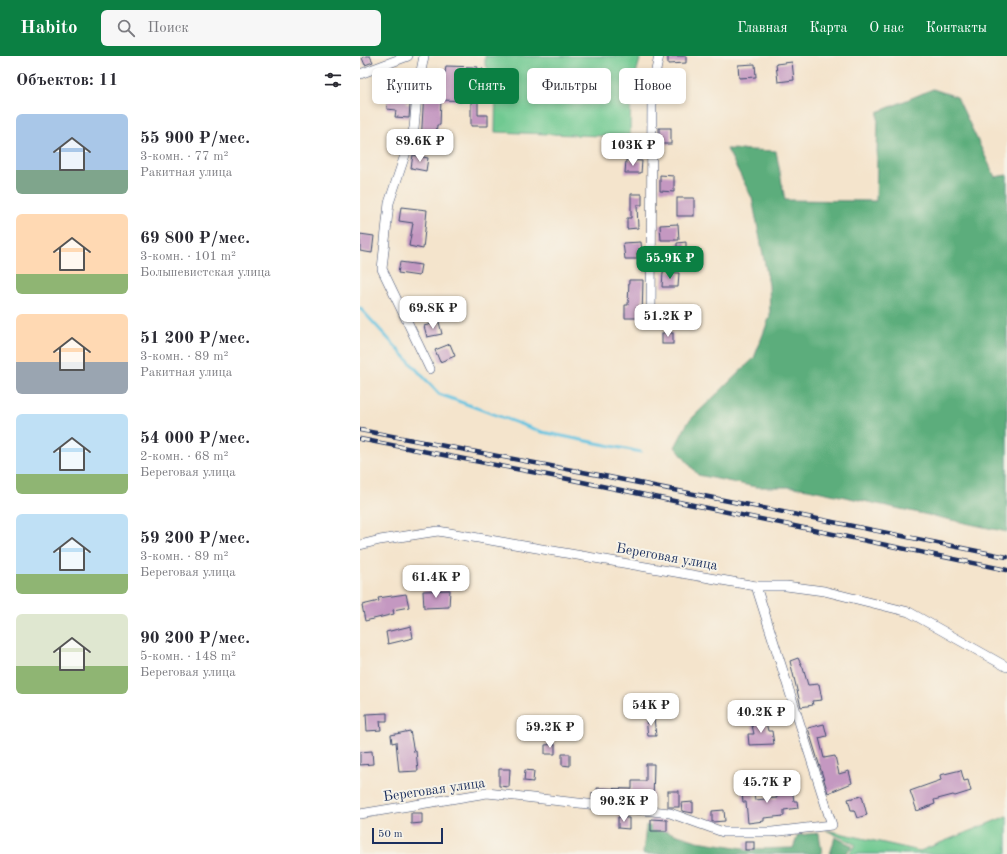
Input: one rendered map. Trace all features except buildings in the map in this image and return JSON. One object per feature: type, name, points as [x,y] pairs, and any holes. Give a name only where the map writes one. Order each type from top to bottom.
[{"type":"street","points":[[360,74],[408,56]]},
{"type":"street","points":[[424,56],[418,86],[414,128],[389,203],[382,269],[430,369]]},
{"type":"street","points":[[651,324],[652,89],[659,56]]},
{"type":"street","name":"Береговая улица","points":[[360,545],[380,540],[438,531],[756,586],[786,586],[824,591],[909,612],[1007,667]]},
{"type":"street","name":"Береговая улица","points":[[360,814],[487,793],[670,813],[723,832],[772,832],[832,825],[756,586]]},
{"type":"green space","points":[[485,56],[641,56],[638,68],[619,68],[619,104],[631,104],[630,137],[495,132],[496,104],[519,104],[519,68],[488,68],[485,65]]},
{"type":"green space","points":[[933,89],[957,97],[995,177],[1007,175],[1007,532],[808,489],[793,487],[756,487],[698,475],[675,447],[688,422],[754,358],[770,316],[769,285],[752,198],[727,149],[776,151],[785,200],[876,201],[878,112]]},
{"type":"green space","points":[[1007,816],[1007,854],[848,854],[856,845],[826,830],[920,851]]},
{"type":"green space","points":[[646,825],[697,841],[750,849],[793,848],[798,835],[819,833],[822,854],[643,854]]},
{"type":"green space","points":[[835,837],[853,846],[845,854],[830,854]]},
{"type":"waterway","points":[[360,308],[439,394],[542,432],[641,452]]},
{"type":"railway","points":[[360,430],[604,476],[1007,557]]},
{"type":"railway","points":[[360,439],[563,478],[1007,570]]}]
